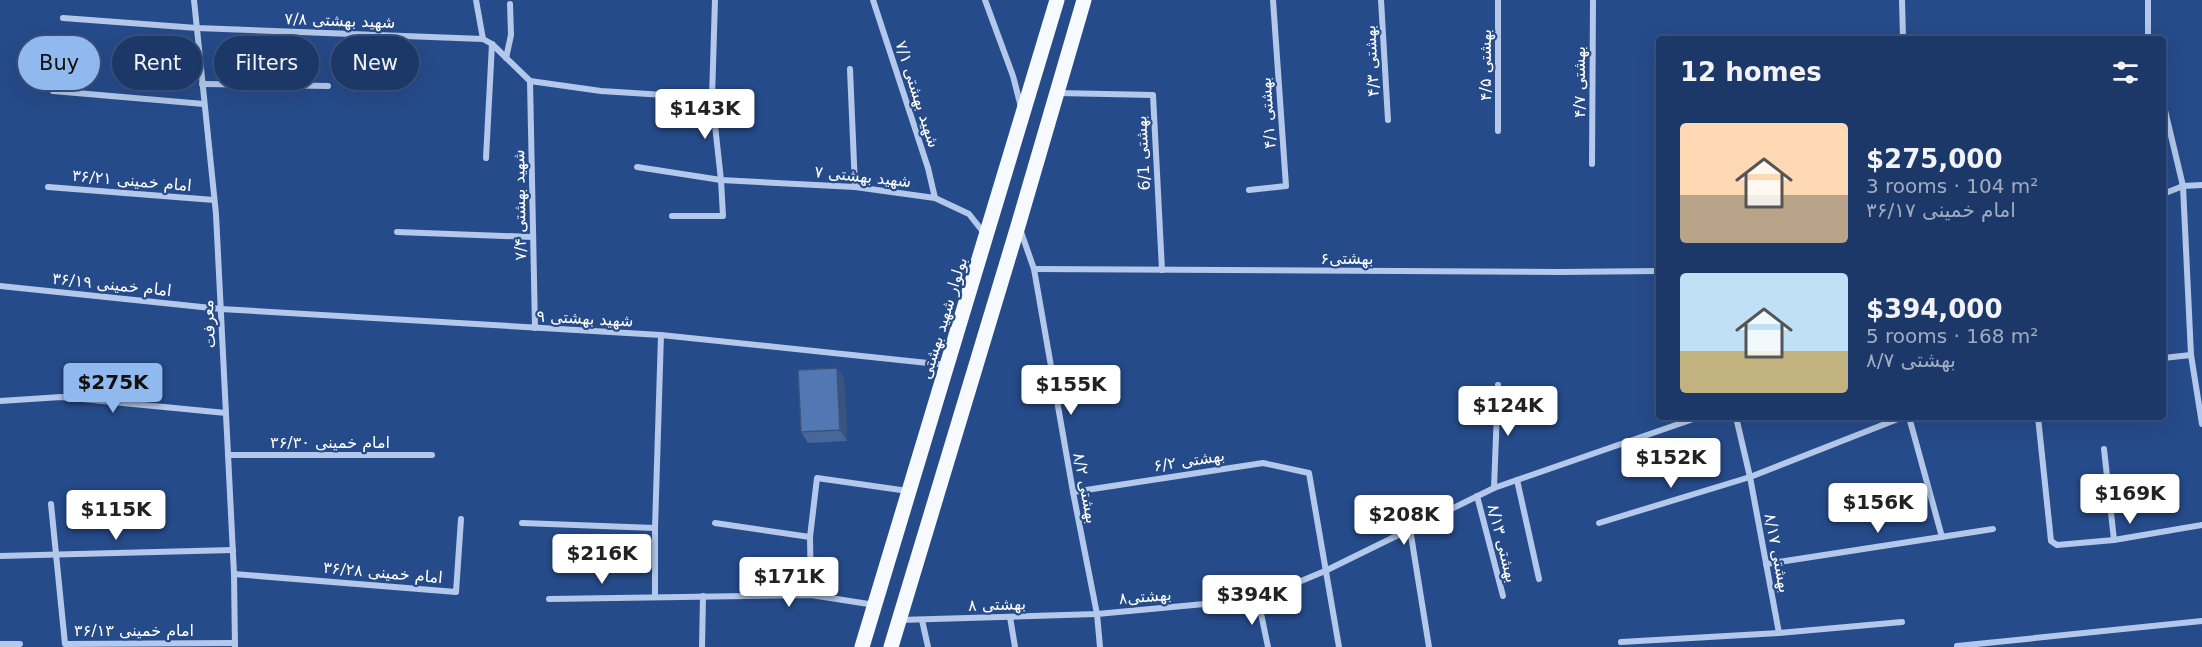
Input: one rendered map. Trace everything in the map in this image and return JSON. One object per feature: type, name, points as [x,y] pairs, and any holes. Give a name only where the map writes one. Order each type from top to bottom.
[{"type":"main road","name":"بولوار شهید بهشتی","points":[[862,647],[1057,0]]},
{"type":"main road","points":[[891,647],[1084,0]]},
{"type":"street","name":"معرفت","points":[[194,0],[198,36]]},
{"type":"street","points":[[476,0],[483,39],[492,44],[530,81],[601,91],[712,98]]},
{"type":"street","points":[[672,216],[723,216],[722,180],[712,98],[715,0]]},
{"type":"street","name":"شهید بهشتی ۷/۱","points":[[873,0],[928,168],[935,198]]},
{"type":"street","points":[[985,0],[1013,76],[1023,114]]},
{"type":"street","name":"بهشتی ۴/۱","points":[[1249,190],[1286,186],[1273,0]]},
{"type":"street","name":"بهشتی ۴/۳","points":[[1381,0],[1388,120]]},
{"type":"street","name":"بهشتی ۴/۵","points":[[1498,0],[1498,130]]},
{"type":"street","name":"بهشتی ۴/۷","points":[[1592,164],[1593,0]]},
{"type":"street","points":[[1902,0],[1903,36]]},
{"type":"street","points":[[2147,36],[2148,0]]},
{"type":"street","points":[[506,58],[511,35],[510,4]]},
{"type":"street","name":"شهید بهشتی ۷/۸","points":[[63,18],[197,28],[483,39]]},
{"type":"street","points":[[486,158],[492,44]]},
{"type":"street","points":[[850,69],[855,187]]},
{"type":"street","name":"شهید بهشتی ۷/۴","points":[[530,81],[535,328]]},
{"type":"street","name":"معرفت","points":[[202,84],[214,200],[221,309],[233,550],[235,645]]},
{"type":"street","points":[[202,84],[328,86]]},
{"type":"street","points":[[53,91],[204,104]]},
{"type":"street","name":"بهشتی 6/1","points":[[1056,93],[1153,95],[1162,270]]},
{"type":"street","points":[[2166,115],[2183,186],[2191,355],[2202,424]]},
{"type":"street","name":"شهید بهشتی ۷","points":[[637,167],[722,180],[855,187],[935,198],[969,214],[986,236]]},
{"type":"street","points":[[2166,193],[2183,186],[2202,185]]},
{"type":"street","name":"امام خمینی ۳۶/۲۱","points":[[48,187],[214,200]]},
{"type":"street","name":"بهشتی ۸/۲","points":[[1018,226],[1034,269],[1097,614],[1100,647]]},
{"type":"street","points":[[397,232],[533,237]]},
{"type":"street","name":"بهشتی۶","points":[[1034,269],[1656,271]]},
{"type":"street","name":"امام خمینی ۳۶/۱۹","points":[[0,286],[221,309]]},
{"type":"street","name":"شهید بهشتی ۹","points":[[221,309],[661,336],[948,365]]},
{"type":"street","points":[[655,596],[661,336]]},
{"type":"street","points":[[2166,358],[2191,355]]},
{"type":"street","points":[[1494,488],[1498,386]]},
{"type":"street","points":[[0,401],[61,397],[226,413]]},
{"type":"street","name":"بهشتی۸","points":[[1097,614],[1258,599],[1326,571],[1494,488],[1690,420]]},
{"type":"street","name":"بهشتی ۸/۱۷","points":[[1737,420],[1750,477],[1779,633]]},
{"type":"street","points":[[1599,523],[1750,477],[1895,420]]},
{"type":"street","points":[[1910,420],[1942,537]]},
{"type":"street","points":[[2038,420],[2049,534],[2051,541],[2057,545],[2114,540],[2202,525]]},
{"type":"street","points":[[2104,449],[2114,540]]},
{"type":"street","name":"امام خمینی ۳۶/۳۰","points":[[228,455],[432,455]]},
{"type":"street","name":"بهشتی ۶/۲","points":[[1073,492],[1263,463],[1309,473],[1326,571]]},
{"type":"street","points":[[811,596],[810,537],[817,478],[910,491]]},
{"type":"street","points":[[1516,480],[1539,579]]},
{"type":"street","name":"بهشتی ۸/۱۳","points":[[1477,496],[1503,596]]},
{"type":"street","name":"امام خمینی ۳۶/۱۳","points":[[51,504],[65,644],[235,645]]},
{"type":"street","name":"امام خمینی ۳۶/۲۸","points":[[234,574],[456,592],[461,519]]},
{"type":"street","points":[[522,523],[655,528]]},
{"type":"street","points":[[715,523],[810,537]]},
{"type":"street","points":[[1767,564],[1993,529]]},
{"type":"street","points":[[1410,530],[1430,647]]},
{"type":"street","points":[[0,556],[233,550]]},
{"type":"street","points":[[1326,571],[1339,647]]},
{"type":"street","points":[[549,598],[811,596],[875,605]]},
{"type":"street","points":[[702,647],[704,597]]},
{"type":"street","points":[[1258,599],[1269,647]]},
{"type":"street","name":"۸ بهشتی","points":[[899,620],[1097,614]]},
{"type":"street","points":[[1010,617],[1014,647]]},
{"type":"street","points":[[922,620],[928,647]]},
{"type":"street","points":[[1957,646],[2202,621]]},
{"type":"street","points":[[1621,642],[1779,633],[1902,622]]},
{"type":"street","points":[[0,644],[20,644]]},
{"type":"building","points":[[837,368],[840,430],[801,432],[798,370]]}]
